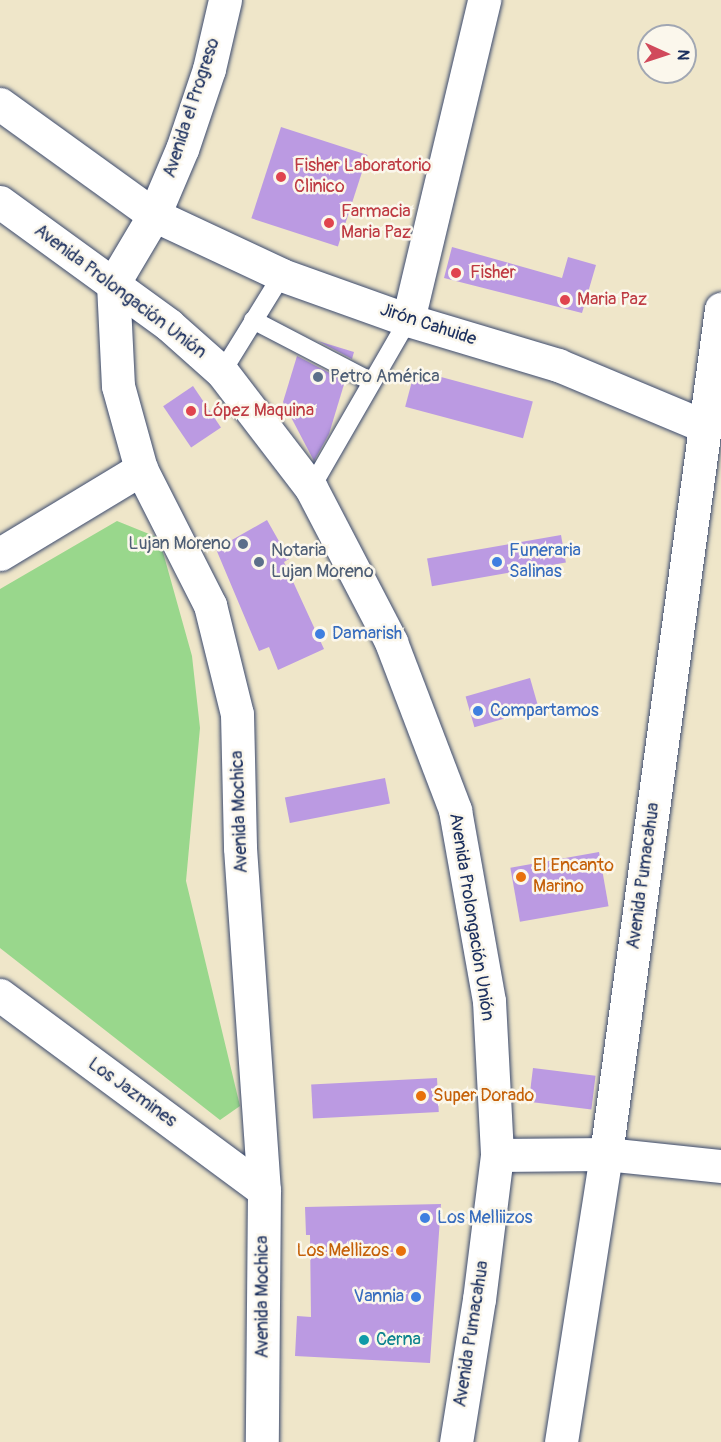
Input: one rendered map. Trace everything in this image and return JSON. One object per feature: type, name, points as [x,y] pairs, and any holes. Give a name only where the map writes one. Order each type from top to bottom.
[{"type":"main road","name":"Avenida el Progreso","points":[[154,215],[209,69],[225,0]]},
{"type":"main road","points":[[408,320],[484,0]]},
{"type":"main road","points":[[0,104],[154,215],[113,285]]},
{"type":"main road","name":"Avenida Prolongación Unión","points":[[0,202],[169,325],[222,372],[311,488],[391,642],[455,810],[489,1001],[497,1155]]},
{"type":"main road","name":"Jirón Cahuide","points":[[154,215],[282,275],[408,320],[558,365],[716,432]]},
{"type":"main road","name":"Avenida Mochica","points":[[113,285],[118,386],[141,469],[210,605],[237,714],[240,848],[264,1190],[262,1442]]},
{"type":"main road","name":"Avenida Pumacahua","points":[[561,1442],[716,432],[721,309]]},
{"type":"main road","points":[[0,554],[141,469]]},
{"type":"main road","name":"Los Jazmines","points":[[0,995],[264,1190]]},
{"type":"main road","points":[[497,1155],[606,1154],[721,1166]]},
{"type":"main road","name":"Avenida Pumacahua","points":[[456,1442],[479,1299],[497,1155]]},
{"type":"lane","points":[[222,372],[282,275]]},
{"type":"lane","points":[[254,320],[372,382]]},
{"type":"lane","points":[[311,488],[408,320]]},
{"type":"green space","points":[[117,521],[159,538],[192,656],[200,728],[186,881],[240,1106],[220,1120],[0,948],[0,589]]},
{"type":"building","points":[[281,127],[368,155],[338,246],[251,218]]},
{"type":"building","points":[[452,247],[562,278],[568,257],[596,265],[582,313],[444,278]]},
{"type":"building","points":[[318,341],[354,352],[352,359]]},
{"type":"building","name":"Petro América","points":[[297,356],[345,381],[329,434],[314,461],[283,402]]},
{"type":"building","name":"Petro América","points":[[415,370],[533,402],[523,438],[405,407]]},
{"type":"building","points":[[193,386],[221,427],[191,448],[163,406]]},
{"type":"building","points":[[267,520],[289,559],[284,562],[324,649],[278,670],[269,647],[259,651],[216,549]]},
{"type":"building","name":"Funeraria Salinas","points":[[561,535],[566,563],[432,586],[427,559]]},
{"type":"building","points":[[530,678],[539,709],[474,727],[466,696]]},
{"type":"building","points":[[385,778],[390,804],[290,823],[285,797]]},
{"type":"building","points":[[599,852],[609,906],[520,922],[510,868]]},
{"type":"building","points":[[533,1068],[596,1076],[591,1109],[529,1102]]},
{"type":"building","points":[[437,1078],[439,1112],[313,1119],[311,1085]]},
{"type":"building","points":[[441,1204],[430,1363],[295,1356],[297,1316],[311,1317],[310,1235],[306,1235],[305,1207]]},
{"type":"place","name":"Fisher Laboratorio Clinico","points":[[281,177]]},
{"type":"place","name":"Farmacia Maria Paz","points":[[329,223]]},
{"type":"place","name":"Fisher","points":[[456,273]]},
{"type":"place","name":"Maria Paz","points":[[565,300]]},
{"type":"place","name":"Petro América","points":[[318,377]]},
{"type":"place","name":"López Maquina","points":[[191,411]]},
{"type":"place","name":"Lujan Moreno","points":[[243,544]]},
{"type":"place","name":"Notaria Lujan Moreno","points":[[259,562]]},
{"type":"place","name":"Funeraria Salinas","points":[[497,562]]},
{"type":"place","name":"Damarish","points":[[320,634]]},
{"type":"place","name":"Compartamos","points":[[478,711]]},
{"type":"place","name":"El Encanto Marino","points":[[521,877]]},
{"type":"place","name":"Super Dorado","points":[[421,1096]]},
{"type":"place","name":"Los Melliizos","points":[[425,1218]]},
{"type":"place","name":"Los Mellizos","points":[[401,1251]]},
{"type":"place","name":"Vannia","points":[[416,1297]]},
{"type":"place","name":"Cerna","points":[[364,1340]]}]
